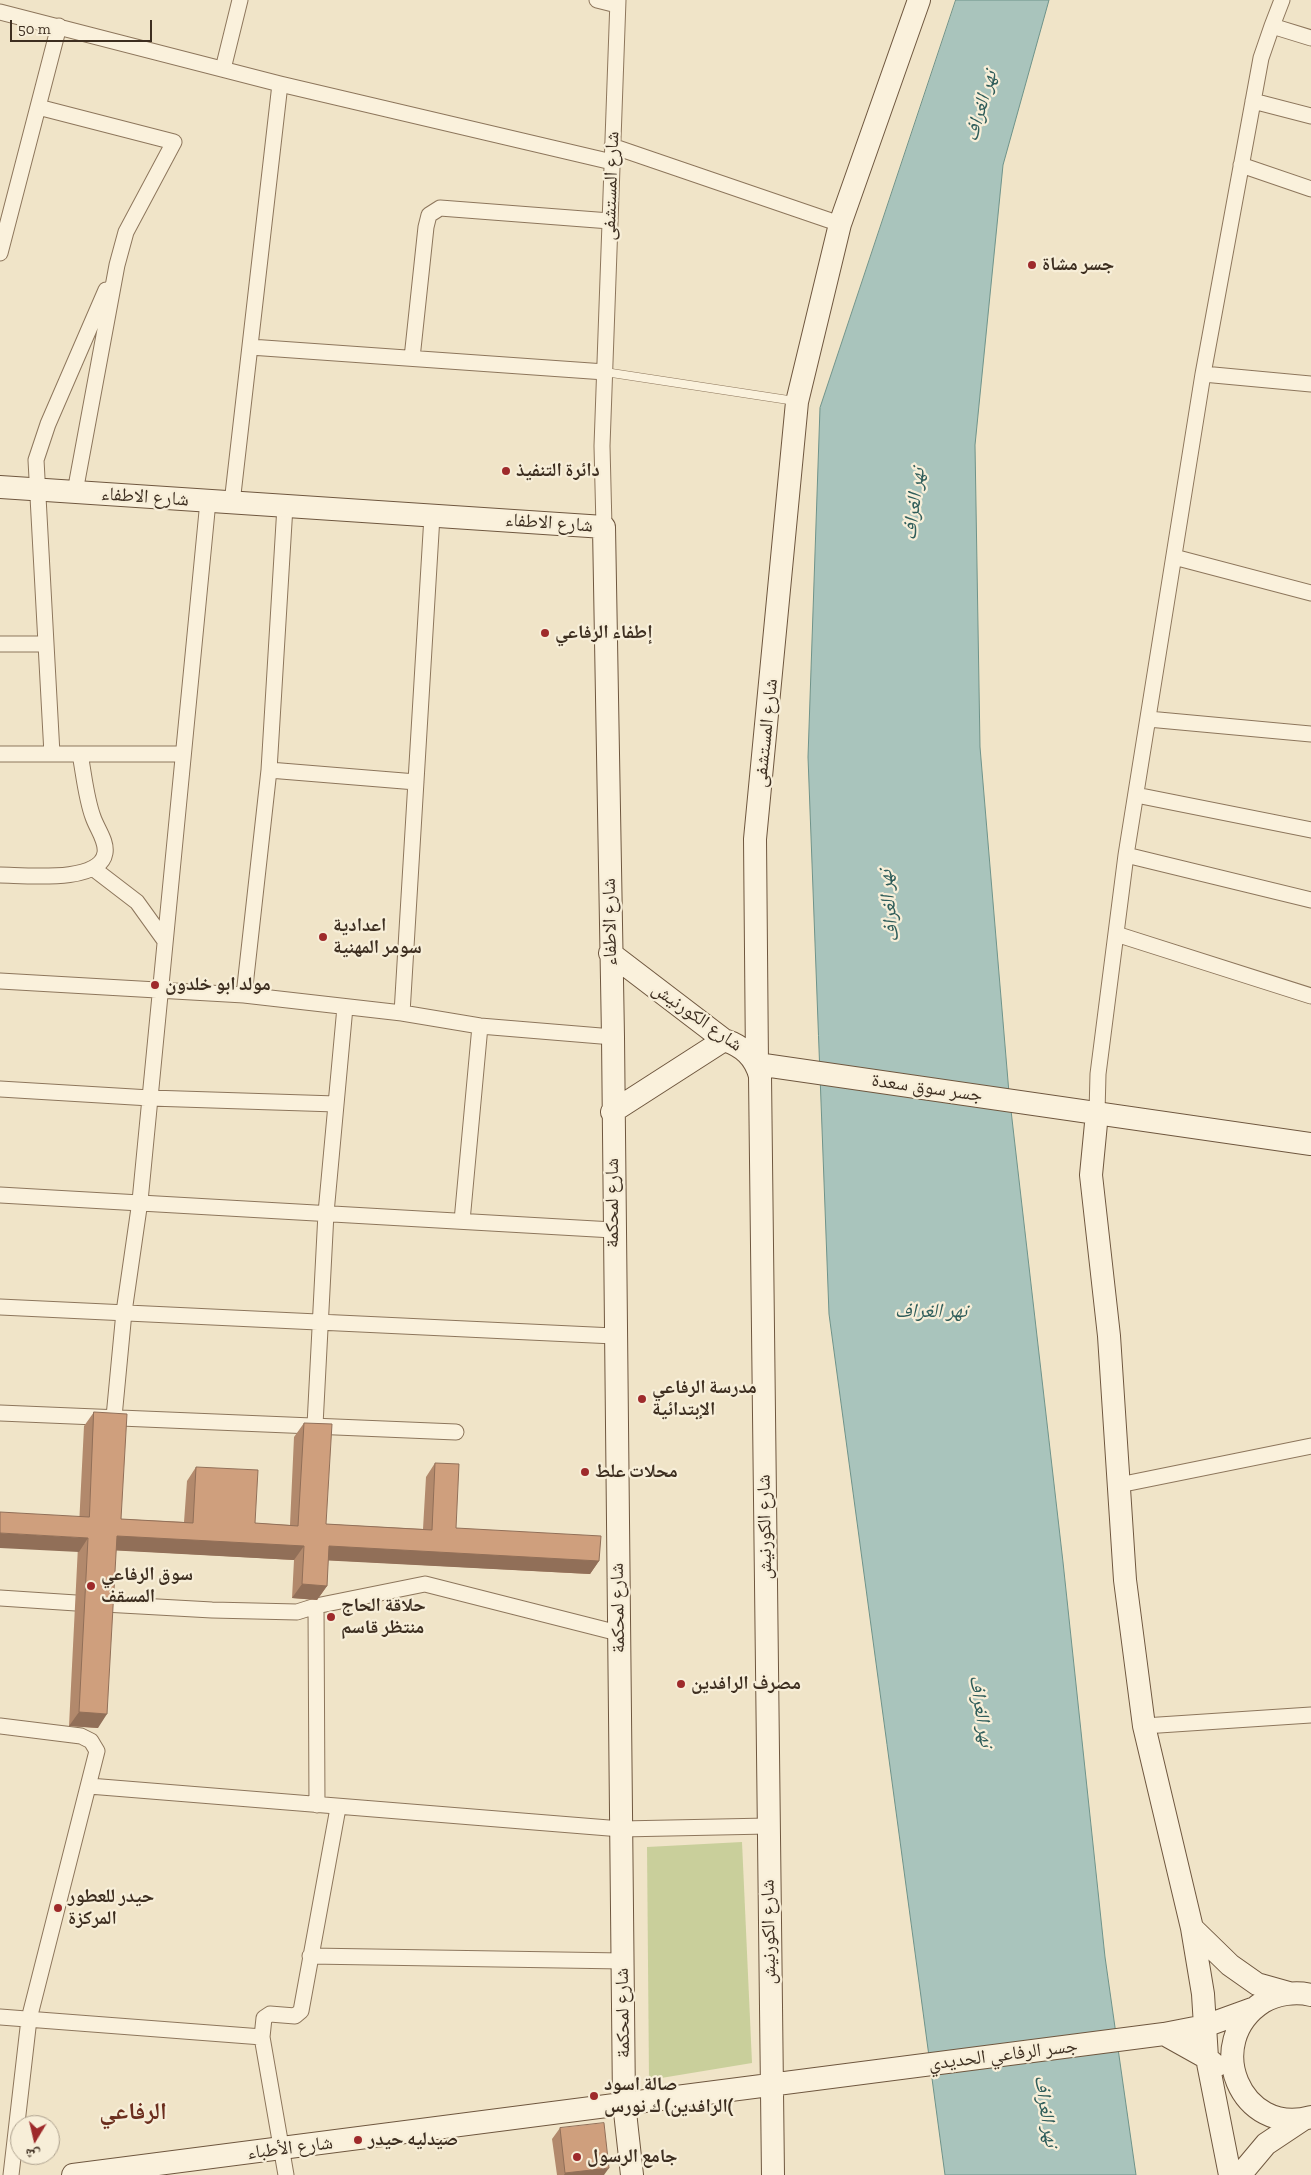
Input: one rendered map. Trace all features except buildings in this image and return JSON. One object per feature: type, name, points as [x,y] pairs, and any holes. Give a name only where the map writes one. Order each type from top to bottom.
[{"type":"street","points":[[223,69],[240,0]]},
{"type":"street","points":[[597,0],[618,2]]},
{"type":"street","name":"شارع المستشفى","points":[[757,1064],[755,839],[780,596],[797,402],[840,224],[919,0]]},
{"type":"street","points":[[1230,2175],[1208,2058],[1202,1986],[1192,1928],[1144,1726],[1125,1580],[1109,1336],[1091,1175],[1097,1113],[1098,1074],[1126,855],[1174,556],[1204,374],[1261,58],[1282,0]]},
{"type":"street","name":"شارع المستشفى","points":[[604,527],[602,446],[618,2]]},
{"type":"street","points":[[0,12],[280,84],[612,154],[840,224]]},
{"type":"street","points":[[0,253],[59,26]]},
{"type":"street","points":[[1272,26],[1311,38]]},
{"type":"street","points":[[232,503],[280,84]]},
{"type":"street","points":[[1253,101],[1311,116]]},
{"type":"street","points":[[38,107],[174,142],[126,232],[117,265],[75,492]]},
{"type":"street","points":[[1242,165],[1311,189]]},
{"type":"street","points":[[412,358],[426,227],[429,215],[440,208],[610,221]]},
{"type":"street","points":[[52,754],[36,460],[48,424],[117,265]]},
{"type":"street","points":[[250,347],[605,372]]},
{"type":"street","points":[[1204,374],[1311,384]]},
{"type":"street","name":"شارع الاطفاء","points":[[0,487],[604,527],[610,953],[613,1037],[612,1112]]},
{"type":"street","points":[[114,1417],[124,1312],[140,1201],[208,501]]},
{"type":"street","points":[[244,995],[269,770],[285,506]]},
{"type":"street","points":[[402,1013],[432,516]]},
{"type":"street","points":[[1174,556],[1311,593]]},
{"type":"street","points":[[0,644],[46,644]]},
{"type":"street","points":[[1148,719],[1311,734]]},
{"type":"street","points":[[0,754],[184,754]]},
{"type":"street","points":[[0,874],[64,875],[94,869],[102,862],[105,853],[104,842],[93,817],[80,754]]},
{"type":"street","points":[[269,770],[416,782]]},
{"type":"street","points":[[1136,795],[1311,830]]},
{"type":"street","points":[[1126,855],[1311,900]]},
{"type":"street","points":[[94,869],[137,902],[165,941]]},
{"type":"street","points":[[1116,934],[1311,996]]},
{"type":"street","name":"شارع الكورنيش","points":[[610,953],[724,1040],[744,1050],[757,1064],[761,1089],[772,2175]]},
{"type":"street","points":[[0,981],[244,995],[402,1013],[480,1026],[613,1037]]},
{"type":"street","points":[[315,1425],[326,1213],[345,1007]]},
{"type":"street","points":[[462,1221],[480,1026]]},
{"type":"street","points":[[612,1112],[724,1040]]},
{"type":"street","name":"جسر سوق سعدة","points":[[757,1064],[1311,1144]]},
{"type":"street","points":[[0,1089],[150,1098],[336,1104]]},
{"type":"street","name":"شارع لمحكمة","points":[[612,1112],[624,2103],[632,2175]]},
{"type":"street","points":[[0,1194],[613,1230]]},
{"type":"street","points":[[0,1307],[614,1336]]},
{"type":"street","points":[[0,1413],[456,1432]]},
{"type":"street","points":[[1119,1485],[1311,1446]]},
{"type":"street","points":[[104,1604],[212,1610],[297,1612],[316,1606],[426,1584],[618,1633]]},
{"type":"street","points":[[0,1598],[76,1603]]},
{"type":"street","points":[[316,1606],[317,1805]]},
{"type":"street","points":[[1144,1726],[1311,1715]]},
{"type":"street","points":[[0,1726],[81,1736],[91,1741],[97,1751],[30,2020],[11,2175]]},
{"type":"street","points":[[89,1786],[338,1808],[621,1828],[768,1826]]},
{"type":"street","points":[[286,2175],[262,2037],[264,2018],[270,2014],[295,2016],[301,2011],[338,1808]]},
{"type":"street","points":[[1192,1928],[1230,1965],[1257,1984],[1288,1993],[1311,1995]]},
{"type":"street","points":[[310,1956],[622,1961]]},
{"type":"street","name":"جسر الرفاعي الحديدي","points":[[771,2084],[1164,2034],[1205,2026],[1252,2009],[1269,1998],[1288,1993]]},
{"type":"street","points":[[1248,2099],[1236,2082],[1231,2063],[1233,2043],[1240,2025],[1252,2009]]},
{"type":"street","points":[[0,2017],[262,2037]]},
{"type":"street","points":[[1164,2034],[1208,2058],[1263,2112],[1282,2119],[1306,2119]]},
{"type":"street","name":"شارع الأطباء","points":[[73,2175],[186,2168],[281,2150],[771,2084]]},
{"type":"street","points":[[1240,2175],[1266,2144],[1283,2131],[1306,2119]]},
{"type":"lane","points":[[605,372],[797,402]]},
{"type":"green space","points":[[742,1842],[752,2063],[649,2080],[647,1847]]},
{"type":"water","name":"نهر الغراف","points":[[956,0],[1049,0],[1003,165],[975,445],[980,747],[1009,1093],[1063,1562],[1105,1957],[1136,2175],[945,2175],[829,1314],[808,757],[820,408]]},
{"type":"place","name":"جسر مشاة","points":[[1032,265]]},
{"type":"place","name":"دائرة التنفيذ","points":[[506,471]]},
{"type":"place","name":"إطفاء الرفاعي","points":[[545,633]]},
{"type":"place","name":"اعدادية سومر المهنية","points":[[323,937]]},
{"type":"place","name":"مولد ابو خلدون","points":[[155,985]]},
{"type":"place","name":"مدرسة الرفاعي الإبتدائية","points":[[642,1399]]},
{"type":"place","name":"محلات علط","points":[[585,1472]]},
{"type":"place","name":"سوق الرفاعي المسقف","points":[[91,1586]]},
{"type":"place","name":"حلاقة الحاج منتظر قاسم","points":[[331,1617]]},
{"type":"place","name":"مصرف الرافدين","points":[[681,1684]]},
{"type":"place","name":"حيدر للعطور المركزة","points":[[58,1908]]},
{"type":"place","name":"صالة اسود الرافدين) ك نورس(","points":[[594,2096]]},
{"type":"place","name":"صيدليه حيدر","points":[[358,2140]]},
{"type":"place","name":"جامع الرسول","points":[[577,2157]]},
{"type":"district","name":"الرفاعي","points":[[133,2112]]}]
